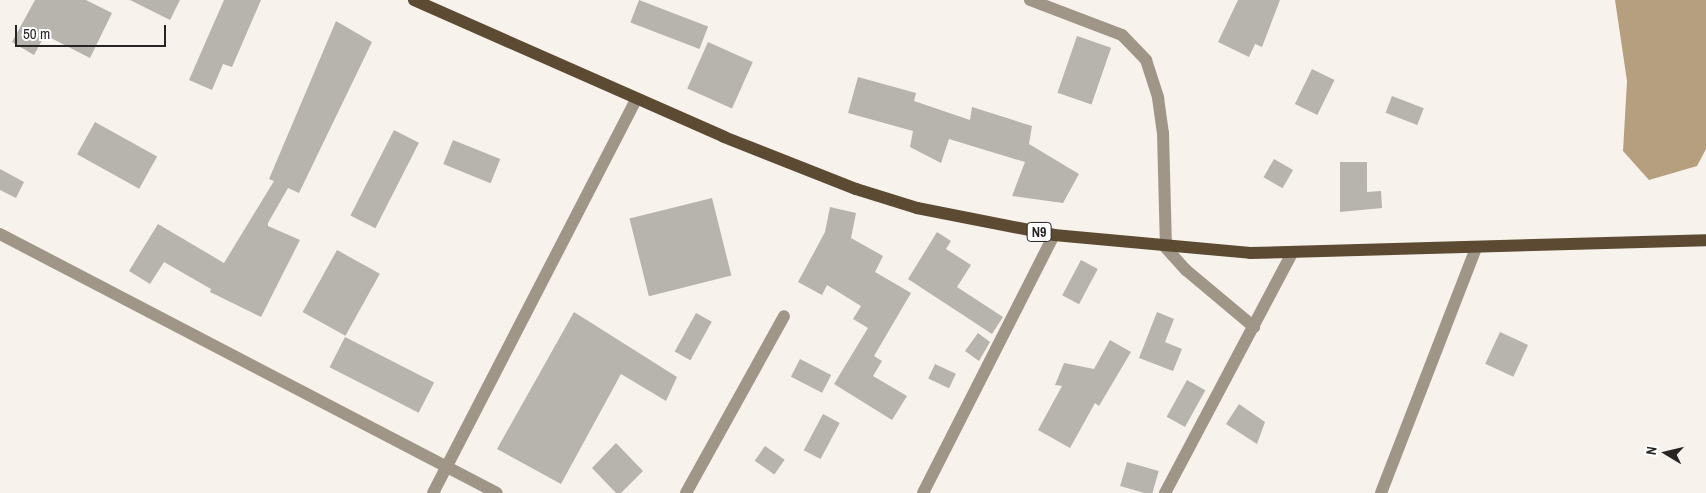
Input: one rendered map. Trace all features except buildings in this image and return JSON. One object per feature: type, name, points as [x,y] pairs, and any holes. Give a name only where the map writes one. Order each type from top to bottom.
[{"type":"main road","name":"N9","points":[[414,0],[636,100],[856,189],[917,208],[1054,235],[1166,248],[1292,253],[1706,240]]},
{"type":"street","points":[[1030,0],[1122,36],[1146,60],[1158,98],[1163,133],[1166,248],[1186,270],[1254,327]]},
{"type":"street","points":[[433,493],[636,100]]},
{"type":"street","points":[[0,234],[448,465],[497,493]]},
{"type":"street","points":[[923,493],[1054,235]]},
{"type":"street","points":[[1381,493],[1476,248]]},
{"type":"street","points":[[1164,493],[1292,253]]},
{"type":"street","points":[[686,493],[784,316]]},
{"type":"shaded area","points":[[1615,0],[1706,0],[1706,149],[1697,166],[1649,180],[1623,151],[1627,81]]}]
